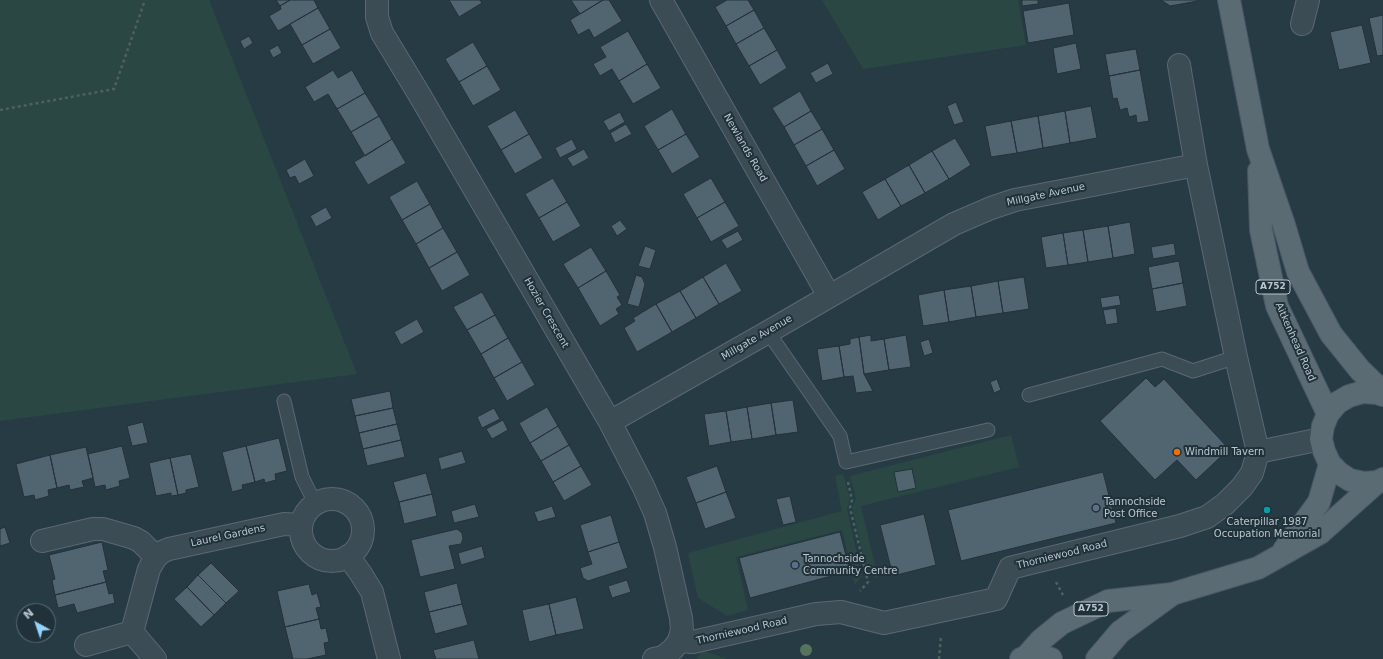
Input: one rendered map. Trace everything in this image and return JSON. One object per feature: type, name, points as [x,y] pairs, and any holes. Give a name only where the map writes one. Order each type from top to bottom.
[{"type":"main road","name":"Aitkenhead Road","points":[[1229,0],[1258,150],[1284,224],[1298,272],[1331,334],[1360,370],[1383,392]]},
{"type":"main road","name":"Aitkenhead Road","points":[[1258,150],[1261,230],[1277,306],[1328,414]]},
{"type":"main road","points":[[1380,480],[1364,483],[1350,480],[1339,473],[1330,464],[1324,451],[1321,439],[1323,426],[1328,414],[1337,403],[1349,396],[1363,392],[1383,395]]},
{"type":"main road","name":"A752","points":[[1024,658],[1041,640],[1062,622],[1108,601],[1172,594],[1258,568],[1281,554],[1319,502],[1330,464]]},
{"type":"main road","points":[[1281,554],[1320,533],[1380,480]]},
{"type":"main road","name":"A752","points":[[1097,659],[1120,632],[1172,594]]},
{"type":"main road","points":[[1024,658],[1042,656],[1051,659]]},
{"type":"street","name":"Hozier Crescent","points":[[377,0],[377,17],[382,33],[610,422],[643,486],[655,513],[665,547],[681,618],[682,630],[679,641]]},
{"type":"street","name":"Newlands Road","points":[[661,0],[829,296]]},
{"type":"street","points":[[1302,24],[1308,0]]},
{"type":"street","points":[[1179,65],[1196,166],[1236,357],[1258,452],[1321,439]]},
{"type":"street","name":"Millgate Avenue","points":[[610,422],[954,224],[991,208],[1015,200],[1196,166]]},
{"type":"street","name":"Thorniewood Road","points":[[679,641],[693,642],[816,614],[841,612],[884,623],[996,599],[1010,568],[1180,526],[1207,517],[1225,504],[1242,487],[1252,472],[1258,452]]},
{"type":"street","points":[[325,499],[336,499],[346,502],[354,509],[360,518],[362,528],[361,539],[356,548],[348,556],[340,560],[330,561],[321,559],[306,547],[302,539],[301,525],[307,511],[315,504],[325,499]]},
{"type":"street","name":"Laurel Gardens","points":[[156,557],[169,549],[284,524],[301,525]]},
{"type":"street","points":[[42,541],[104,529],[134,538],[141,542],[156,557],[149,569],[132,632]]},
{"type":"street","points":[[348,556],[372,592],[390,659]]},
{"type":"street","points":[[86,645],[132,632]]},
{"type":"street","points":[[132,632],[155,659]]},
{"type":"street","points":[[654,659],[663,657],[673,649],[679,641]]},
{"type":"lane","points":[[768,332],[840,436],[846,462],[988,430]]},
{"type":"lane","points":[[1029,395],[1162,359],[1193,371],[1236,357]]},
{"type":"lane","points":[[284,402],[302,477],[315,504]]},
{"type":"path","points":[[0,110],[114,89],[145,0]]},
{"type":"path","points":[[841,612],[868,582],[850,508],[852,500],[847,477],[846,462]]},
{"type":"green space","points":[[0,0],[209,0],[357,374],[0,421]]},
{"type":"green space","points":[[822,0],[1018,0],[1026,45],[863,69]]},
{"type":"green space","points":[[1011,435],[1019,467],[861,506],[878,578],[868,574],[852,508],[856,498],[850,476]]},
{"type":"green space","points":[[843,474],[850,499],[847,509],[862,576],[855,585],[842,530],[736,557],[748,610],[727,616],[698,598],[688,553],[842,511],[835,476]]},
{"type":"green space","points":[[701,652],[707,652],[727,659],[696,659]]},
{"type":"building","points":[[276,0],[290,0],[280,6]]},
{"type":"building","points":[[290,0],[314,0],[318,8],[278,31],[269,16],[281,9],[280,6]]},
{"type":"building","points":[[449,0],[480,0],[482,3],[459,17]]},
{"type":"building","points":[[571,0],[603,0],[580,14]]},
{"type":"building","points":[[603,0],[609,0],[622,21],[594,38],[589,29],[578,35],[570,20]]},
{"type":"building","points":[[727,0],[748,0],[754,10],[726,26],[715,7]]},
{"type":"building","points":[[1022,0],[1038,0],[1038,4],[1022,6]]},
{"type":"building","points":[[1161,0],[1198,0],[1198,1],[1170,6]]},
{"type":"building","points":[[1069,3],[1074,35],[1028,43],[1023,11]]},
{"type":"building","points":[[318,8],[330,29],[302,45],[290,24]]},
{"type":"building","points":[[754,10],[764,28],[736,44],[726,26]]},
{"type":"building","points":[[1383,15],[1383,55],[1377,56],[1369,18]]},
{"type":"building","points":[[1362,25],[1371,63],[1339,70],[1330,32]]},
{"type":"building","points":[[764,28],[777,50],[749,66],[736,44]]},
{"type":"building","points":[[330,29],[341,48],[313,64],[302,45]]},
{"type":"building","points":[[628,31],[647,64],[619,81],[612,69],[600,76],[593,64],[606,57],[600,47]]},
{"type":"building","points":[[249,36],[253,43],[244,49],[240,41]]},
{"type":"building","points":[[473,42],[487,66],[459,82],[445,59]]},
{"type":"building","points":[[1076,43],[1081,69],[1057,74],[1053,48]]},
{"type":"building","points":[[278,45],[282,53],[273,58],[269,50]]},
{"type":"building","points":[[1136,49],[1140,70],[1109,76],[1105,54]]},
{"type":"building","points":[[777,50],[787,68],[760,85],[749,66]]},
{"type":"building","points":[[828,63],[833,74],[816,83],[810,73]]},
{"type":"building","points":[[647,64],[661,88],[633,104],[619,81]]},
{"type":"building","points":[[487,66],[501,90],[473,106],[459,82]]},
{"type":"building","points":[[333,70],[338,78],[352,70],[365,93],[337,109],[328,94],[314,102],[305,87]]},
{"type":"building","points":[[1140,70],[1149,121],[1137,123],[1136,115],[1129,117],[1127,108],[1120,110],[1117,98],[1113,99],[1109,76]]},
{"type":"building","points":[[800,91],[811,111],[784,127],[772,108]]},
{"type":"building","points":[[365,93],[379,116],[351,132],[337,109]]},
{"type":"building","points":[[956,102],[964,122],[954,125],[947,106]]},
{"type":"building","points":[[1091,106],[1097,138],[1070,143],[1065,111]]},
{"type":"building","points":[[672,109],[686,134],[658,150],[644,126]]},
{"type":"building","points":[[515,110],[529,134],[501,150],[487,126]]},
{"type":"building","points":[[811,111],[822,129],[794,145],[784,127]]},
{"type":"building","points":[[1065,111],[1070,143],[1043,148],[1038,116]]},
{"type":"building","points":[[620,112],[625,122],[609,131],[603,121]]},
{"type":"building","points":[[379,116],[392,139],[365,156],[351,132]]},
{"type":"building","points":[[1038,116],[1043,148],[1017,153],[1011,121]]},
{"type":"building","points":[[1011,121],[1017,153],[991,157],[985,126]]},
{"type":"building","points":[[626,124],[632,134],[615,143],[610,133]]},
{"type":"building","points":[[822,129],[834,150],[806,166],[794,145]]},
{"type":"building","points":[[529,134],[543,158],[515,174],[501,150]]},
{"type":"building","points":[[686,134],[700,157],[672,174],[658,150]]},
{"type":"building","points":[[955,138],[971,165],[949,179],[932,151]]},
{"type":"building","points":[[392,139],[406,163],[368,185],[354,162]]},
{"type":"building","points":[[572,139],[577,149],[560,158],[555,148]]},
{"type":"building","points":[[584,149],[589,158],[573,167],[567,158]]},
{"type":"building","points":[[834,150],[845,169],[817,186],[806,166]]},
{"type":"building","points":[[932,151],[949,179],[925,193],[909,165]]},
{"type":"building","points":[[305,159],[314,176],[299,184],[295,176],[290,178],[286,170]]},
{"type":"building","points":[[909,165],[925,193],[901,206],[885,179]]},
{"type":"building","points":[[553,178],[567,202],[539,218],[525,194]]},
{"type":"building","points":[[711,178],[725,202],[697,218],[683,194]]},
{"type":"building","points":[[885,179],[901,206],[878,220],[862,192]]},
{"type":"building","points":[[417,181],[430,204],[402,220],[389,197]]},
{"type":"building","points":[[567,202],[581,226],[553,242],[539,218]]},
{"type":"building","points":[[725,202],[739,226],[711,242],[697,218]]},
{"type":"building","points":[[430,204],[443,228],[416,244],[402,220]]},
{"type":"building","points":[[326,207],[332,218],[316,227],[310,216]]},
{"type":"building","points":[[620,220],[627,229],[617,236],[611,226]]},
{"type":"building","points":[[1130,222],[1135,254],[1113,258],[1108,226]]},
{"type":"building","points":[[1108,226],[1113,258],[1088,262],[1083,230]]},
{"type":"building","points":[[443,228],[457,252],[429,268],[416,244]]},
{"type":"building","points":[[1083,230],[1088,262],[1068,265],[1063,233]]},
{"type":"building","points":[[738,231],[743,240],[727,249],[721,240]]},
{"type":"building","points":[[1063,233],[1068,265],[1046,268],[1041,237]]},
{"type":"building","points":[[1174,243],[1176,255],[1153,259],[1151,247]]},
{"type":"building","points":[[645,246],[656,250],[650,269],[638,266]]},
{"type":"building","points":[[591,247],[606,271],[578,288],[563,264]]},
{"type":"building","points":[[457,252],[470,275],[442,291],[429,268]]},
{"type":"building","points":[[1179,261],[1183,283],[1152,289],[1148,267]]},
{"type":"building","points":[[726,263],[742,291],[719,304],[703,277]]},
{"type":"building","points":[[606,271],[620,295],[617,297],[622,305],[616,309],[619,314],[600,326],[578,288]]},
{"type":"building","points":[[636,275],[642,277],[645,284],[639,307],[627,304]]},
{"type":"building","points":[[703,277],[719,304],[696,318],[680,291]]},
{"type":"building","points":[[1024,277],[1029,309],[1003,313],[998,281]]},
{"type":"building","points":[[998,281],[1003,313],[976,317],[971,286]]},
{"type":"building","points":[[1183,283],[1187,306],[1156,312],[1152,289]]},
{"type":"building","points":[[971,286],[976,317],[949,322],[944,290]]},
{"type":"building","points":[[944,290],[949,322],[923,326],[918,295]]},
{"type":"building","points":[[680,291],[696,318],[672,332],[656,304]]},
{"type":"building","points":[[482,292],[495,315],[467,330],[453,307]]},
{"type":"building","points":[[1119,295],[1121,305],[1102,308],[1100,298]]},
{"type":"building","points":[[656,304],[672,332],[637,352],[624,328],[635,321],[633,318]]},
{"type":"building","points":[[1116,308],[1118,323],[1106,325],[1103,310]]},
{"type":"building","points":[[495,315],[508,338],[481,354],[467,330]]},
{"type":"building","points":[[417,319],[424,332],[401,345],[394,332]]},
{"type":"building","points":[[871,335],[871,341],[884,339],[889,370],[864,374],[859,337]]},
{"type":"building","points":[[906,335],[911,367],[889,370],[884,339]]},
{"type":"building","points":[[859,337],[864,374],[873,391],[856,393],[853,376],[844,377],[839,346],[850,344],[850,339]]},
{"type":"building","points":[[508,338],[522,362],[494,378],[481,354]]},
{"type":"building","points":[[929,339],[933,353],[924,356],[920,342]]},
{"type":"building","points":[[839,346],[844,377],[822,381],[817,349]]},
{"type":"building","points":[[522,362],[535,385],[507,401],[494,378]]},
{"type":"building","points":[[1146,378],[1155,387],[1164,379],[1229,449],[1196,480],[1177,460],[1155,480],[1100,421]]},
{"type":"building","points":[[997,379],[1001,390],[994,393],[990,382]]},
{"type":"building","points":[[390,391],[393,408],[355,416],[351,399]]},
{"type":"building","points":[[793,400],[798,432],[776,435],[771,403]]},
{"type":"building","points":[[771,403],[776,435],[752,439],[747,407]]},
{"type":"building","points":[[547,407],[558,426],[530,443],[519,423]]},
{"type":"building","points":[[747,407],[752,439],[731,442],[726,411]]},
{"type":"building","points":[[393,408],[397,424],[359,433],[355,416]]},
{"type":"building","points":[[494,408],[500,419],[482,428],[477,417]]},
{"type":"building","points":[[726,411],[731,442],[709,446],[704,414]]},
{"type":"building","points":[[503,420],[508,430],[492,439],[486,429]]},
{"type":"building","points":[[143,422],[148,443],[132,446],[127,426]]},
{"type":"building","points":[[397,424],[401,440],[363,449],[359,433]]},
{"type":"building","points":[[558,426],[569,445],[541,461],[530,443]]},
{"type":"building","points":[[279,438],[287,471],[275,474],[276,480],[265,483],[264,479],[255,482],[246,446]]},
{"type":"building","points":[[401,440],[405,457],[367,466],[363,449]]},
{"type":"building","points":[[569,445],[581,466],[553,482],[541,461]]},
{"type":"building","points":[[122,446],[130,478],[119,481],[120,486],[106,490],[105,485],[95,487],[88,454]]},
{"type":"building","points":[[246,446],[255,482],[242,485],[243,489],[232,492],[222,452]]},
{"type":"building","points":[[86,447],[93,478],[82,481],[84,487],[70,490],[69,485],[57,488],[50,455]]},
{"type":"building","points":[[462,451],[466,463],[441,470],[438,458]]},
{"type":"building","points":[[191,454],[199,487],[186,490],[186,493],[178,495],[170,458]]},
{"type":"building","points":[[50,455],[57,488],[48,490],[49,496],[35,500],[34,495],[24,497],[16,464]]},
{"type":"building","points":[[170,458],[178,495],[171,496],[171,493],[156,496],[149,463]]},
{"type":"building","points":[[581,466],[592,485],[564,501],[553,482]]},
{"type":"building","points":[[717,466],[726,492],[696,503],[686,477]]},
{"type":"building","points":[[912,469],[916,488],[898,492],[894,472]]},
{"type":"building","points":[[1103,472],[1116,523],[961,561],[948,510]]},
{"type":"building","points":[[426,473],[432,494],[399,502],[393,482]]},
{"type":"building","points":[[726,492],[736,518],[705,529],[696,503]]},
{"type":"building","points":[[432,494],[437,516],[404,524],[399,502]]},
{"type":"building","points":[[790,496],[796,522],[783,525],[776,499]]},
{"type":"building","points":[[475,504],[479,517],[454,523],[451,511]]},
{"type":"building","points":[[552,506],[556,517],[538,522],[534,512]]},
{"type":"building","points":[[924,514],[936,565],[893,576],[880,525]]},
{"type":"building","points":[[611,515],[619,542],[588,552],[580,525]]},
{"type":"building","points":[[5,527],[10,543],[0,546],[0,529]]},
{"type":"building","points":[[457,529],[462,533],[463,539],[461,544],[449,546],[455,569],[420,577],[411,540]]},
{"type":"building","name":"Tannochside Community Centre","points":[[840,532],[850,571],[750,598],[739,558]]},
{"type":"building","points":[[102,542],[108,570],[103,571],[106,582],[55,595],[52,580],[55,579],[49,555]]},
{"type":"building","points":[[619,542],[628,568],[588,581],[583,578],[580,568],[592,564],[588,552]]},
{"type":"building","points":[[482,546],[485,558],[461,565],[458,553]]},
{"type":"building","points":[[211,563],[239,591],[226,603],[198,575]]},
{"type":"building","points":[[198,575],[226,603],[214,615],[187,587]]},
{"type":"building","points":[[627,580],[631,592],[612,598],[608,586]]},
{"type":"building","points":[[106,582],[109,594],[113,593],[115,603],[77,613],[74,604],[58,608],[55,595]]},
{"type":"building","points":[[457,583],[462,604],[429,612],[424,592]]},
{"type":"building","points":[[309,584],[312,595],[317,593],[321,607],[316,608],[319,619],[285,627],[277,591]]},
{"type":"building","points":[[187,587],[214,615],[201,627],[174,599]]},
{"type":"building","points":[[576,597],[584,629],[556,635],[549,604]]},
{"type":"building","points":[[462,604],[468,625],[435,634],[429,612]]},
{"type":"building","points":[[549,604],[556,635],[529,642],[522,610]]},
{"type":"building","points":[[319,619],[321,629],[326,628],[329,642],[324,643],[326,655],[307,659],[293,659],[285,627]]},
{"type":"building","points":[[474,640],[479,659],[436,659],[433,650]]},
{"type":"place","name":"Windmill Tavern","points":[[1177,452]]},
{"type":"place","name":"Tannochside Post Office","points":[[1096,508]]},
{"type":"place","name":"Caterpillar 1987 Occupation Memorial","points":[[1267,510]]},
{"type":"place","name":"Tannochside Community Centre","points":[[795,565]]}]
